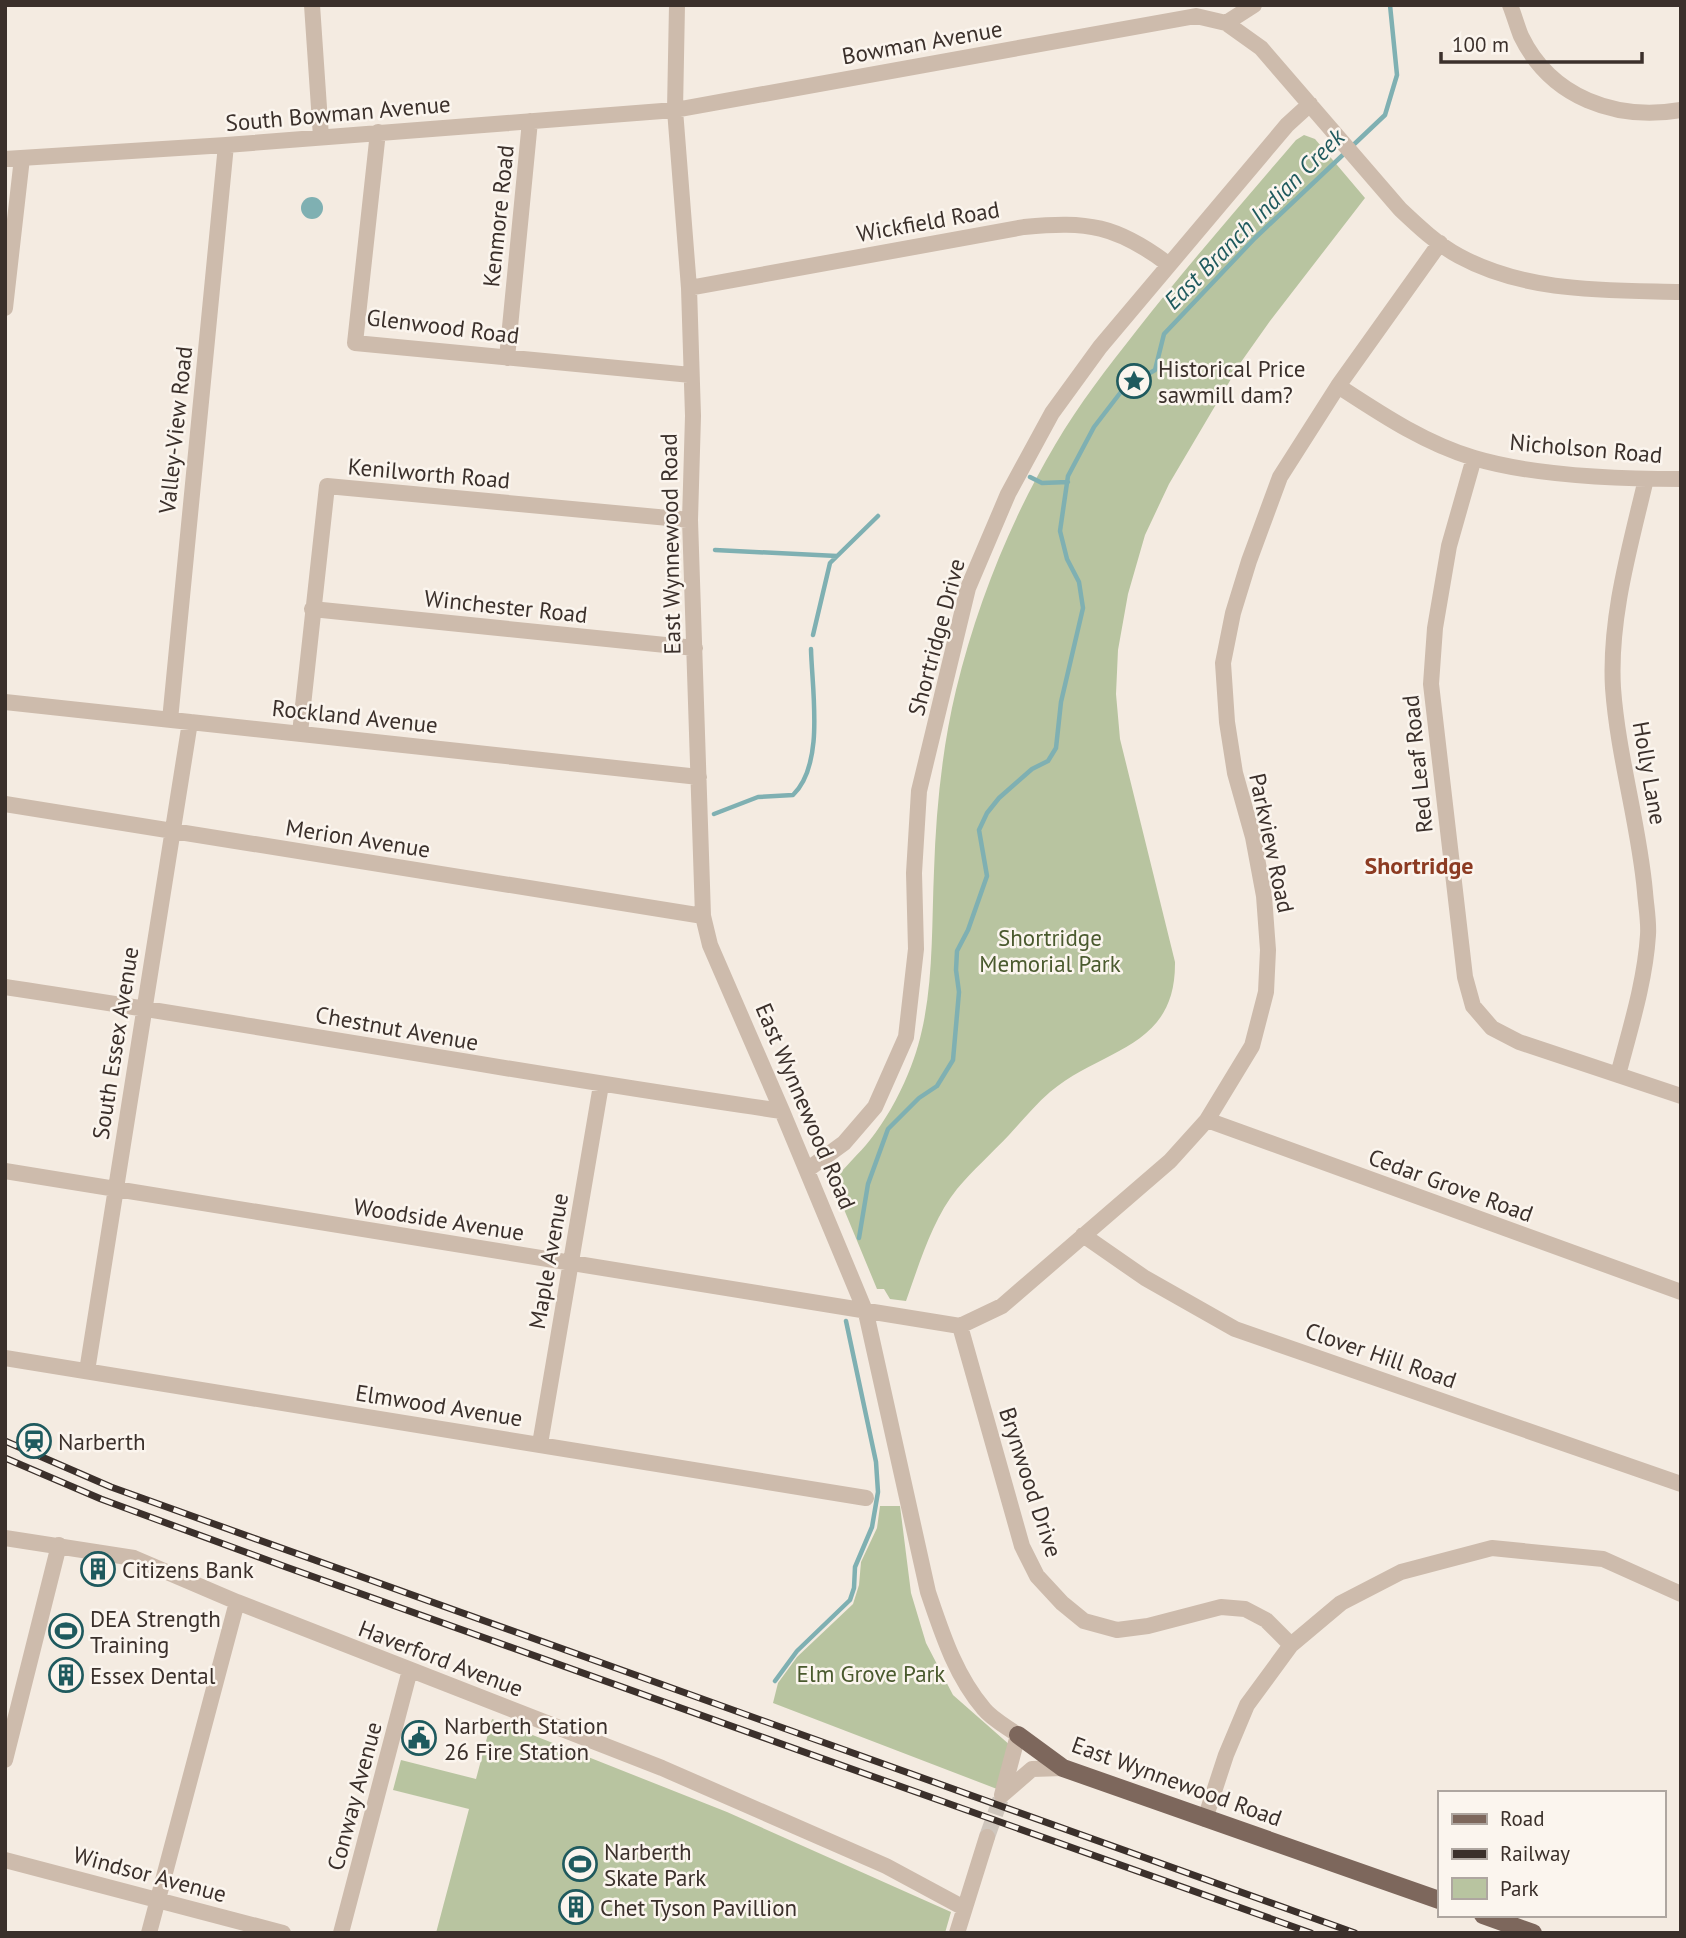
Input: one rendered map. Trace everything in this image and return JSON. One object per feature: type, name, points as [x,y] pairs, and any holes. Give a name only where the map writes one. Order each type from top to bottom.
[{"type":"main road","name":"East Wynnewood Road","points":[[1018,1735],[1063,1768],[1438,1900]]},
{"type":"main road","points":[[1488,1917],[1533,1933]]},
{"type":"street","points":[[312,5],[321,137]]},
{"type":"street","name":"East Wynnewood Road","points":[[677,5],[675,110],[689,288],[693,416],[690,520],[703,916],[710,945],[866,1313],[928,1592],[944,1637],[960,1674],[985,1711],[1018,1735]]},
{"type":"street","points":[[1223,5],[1226,23],[1261,48],[1400,209],[1440,243],[1470,261],[1517,279],[1587,289],[1681,292]]},
{"type":"street","points":[[1226,23],[1254,5]]},
{"type":"street","points":[[1510,5],[1521,36],[1537,61],[1553,80],[1577,97],[1604,108],[1630,113],[1659,114],[1681,110]]},
{"type":"street","name":"Bowman Avenue","points":[[675,110],[1182,17],[1210,18],[1226,23]]},
{"type":"street","name":"Shortridge Drive","points":[[807,1170],[844,1143],[875,1107],[906,1037],[916,949],[914,873],[919,791],[968,588],[1008,494],[1052,413],[1100,346],[1287,125],[1310,104]]},
{"type":"street","name":"South Bowman Avenue","points":[[13,159],[675,110]]},
{"type":"street","name":"Kenmore Road","points":[[507,358],[530,121]]},
{"type":"street","name":"Glenwood Road","points":[[378,132],[355,343],[691,375]]},
{"type":"street","name":"Valley-View Road","points":[[170,720],[226,145]]},
{"type":"street","points":[[5,308],[13,159]]},
{"type":"street","name":"Wickfield Road","points":[[689,288],[1024,227],[1062,223],[1082,224],[1121,234],[1168,264]]},
{"type":"street","name":"Parkview Road","points":[[960,1326],[1002,1306],[1170,1161],[1207,1120],[1252,1046],[1266,992],[1268,950],[1264,896],[1253,838],[1235,773],[1227,722],[1223,663],[1237,600],[1280,477],[1338,386],[1440,243]]},
{"type":"street","name":"Nicholson Road","points":[[1338,386],[1403,428],[1474,458],[1545,472],[1681,479]]},
{"type":"street","name":"Red Leaf Road","points":[[1474,458],[1449,546],[1435,628],[1431,684],[1465,977],[1473,1006],[1492,1028],[1519,1042],[1681,1096]]},
{"type":"street","name":"Holly Lane","points":[[1618,1074],[1636,1005],[1648,933],[1642,863],[1613,687],[1616,626],[1628,554],[1646,479]]},
{"type":"street","name":"Kenilworth Road","points":[[300,733],[327,486],[690,520]]},
{"type":"street","name":"Winchester Road","points":[[312,609],[695,648]]},
{"type":"street","name":"Rockland Avenue","points":[[5,702],[699,777]]},
{"type":"street","name":"South Essex Avenue","points":[[87,1371],[190,722]]},
{"type":"street","name":"Merion Avenue","points":[[5,804],[703,916]]},
{"type":"street","name":"Chestnut Avenue","points":[[5,987],[601,1086],[782,1111]]},
{"type":"street","name":"Maple Avenue","points":[[540,1444],[601,1086]]},
{"type":"street","name":"Cedar Grove Road","points":[[1207,1120],[1681,1292]]},
{"type":"street","name":"Woodside Avenue","points":[[5,1171],[866,1313]]},
{"type":"street","name":"Clover Hill Road","points":[[1083,1234],[1145,1278],[1235,1329],[1681,1484]]},
{"type":"street","points":[[866,1313],[960,1326]]},
{"type":"street","name":"Brynwood Drive","points":[[960,1326],[1022,1546],[1037,1576],[1062,1603],[1084,1621],[1117,1630],[1148,1626],[1221,1607],[1245,1609],[1266,1620],[1292,1645]]},
{"type":"street","name":"Elmwood Avenue","points":[[5,1358],[866,1498]]},
{"type":"street","name":"Haverford Avenue","points":[[5,1538],[134,1558],[237,1602],[675,1774],[886,1866],[964,1908]]},
{"type":"street","points":[[5,1760],[59,1545]]},
{"type":"street","points":[[1205,1819],[1226,1755],[1247,1705],[1292,1645],[1341,1603],[1401,1572],[1492,1548],[1603,1559],[1681,1594]]},
{"type":"street","points":[[149,1933],[237,1602]]},
{"type":"street","name":"Conway Avenue","points":[[341,1933],[410,1670]]},
{"type":"street","points":[[1018,1735],[1002,1795],[1032,1769],[1063,1768]]},
{"type":"street","points":[[957,1933],[987,1837]]},
{"type":"street","name":"Windsor Avenue","points":[[5,1860],[283,1933]]},
{"type":"green space","name":"Shortridge Memorial Park","points":[[1304,135],[1315,139],[1365,198],[1241,362],[1169,484],[1145,535],[1128,594],[1118,650],[1116,694],[1120,739],[1175,962],[1172,991],[1163,1013],[1150,1030],[1050,1092],[963,1182],[948,1201],[933,1229],[906,1301],[890,1299],[884,1289],[877,1289],[836,1190],[835,1180],[886,1117],[917,1050],[930,974],[936,825],[943,757],[964,658],[996,564],[1039,474],[1084,400],[1195,258],[1296,140]]},
{"type":"green space","name":"Elm Grove Park","points":[[880,1506],[900,1506],[911,1593],[926,1643],[953,1695],[1011,1746],[997,1789],[773,1703],[778,1683],[797,1657],[853,1604],[859,1585],[861,1562],[877,1528]]},
{"type":"green space","points":[[492,1719],[727,1812],[951,1912],[945,1933],[436,1933],[469,1809],[393,1790],[401,1760],[476,1779]]},
{"type":"water","points":[[312,197],[320,200],[323,208],[320,216],[312,219],[304,216],[301,208],[304,200]]},
{"type":"waterway","name":"East Branch Indian Creek","points":[[859,1238],[868,1184],[888,1129],[919,1098],[937,1086],[953,1060],[959,992],[957,951],[968,930],[987,876],[979,830],[987,813],[999,798],[1032,769],[1048,761],[1056,748],[1061,702],[1083,608],[1079,582],[1067,559],[1060,531],[1068,476],[1094,427],[1124,388],[1155,370],[1164,334],[1255,238],[1385,115],[1397,75],[1390,5]]},
{"type":"waterway","points":[[1030,477],[1042,483],[1068,482]]},
{"type":"waterway","points":[[813,635],[830,563],[878,516]]},
{"type":"waterway","points":[[715,550],[837,556]]},
{"type":"waterway","points":[[714,814],[758,797],[793,795],[803,782],[813,746],[811,649]]},
{"type":"waterway","name":"East Branch Indian Creek","points":[[775,1681],[797,1651],[850,1600],[854,1588],[855,1567],[872,1527],[878,1492],[876,1462],[846,1321]]},
{"type":"tunnel","points":[[987,1837],[1002,1795]]},
{"type":"railway","points":[[5,1441],[111,1487],[1355,1933]]},
{"type":"railway","points":[[5,1458],[101,1499],[286,1567],[1311,1933]]},
{"type":"place","name":"Historical Price sawmill dam?","points":[[1134,381]]},
{"type":"place","name":"Narberth","points":[[34,1441]]},
{"type":"place","name":"Citizens Bank","points":[[98,1569]]},
{"type":"place","name":"DEA Strength Training","points":[[66,1631]]},
{"type":"place","name":"Essex Dental","points":[[66,1675]]},
{"type":"place","name":"Narberth Station 26 Fire Station","points":[[419,1738]]},
{"type":"place","name":"Narberth Skate Park","points":[[580,1864]]},
{"type":"place","name":"Chet Tyson Pavillion","points":[[576,1907]]},
{"type":"district","name":"Shortridge","points":[[1419,865]]}]
